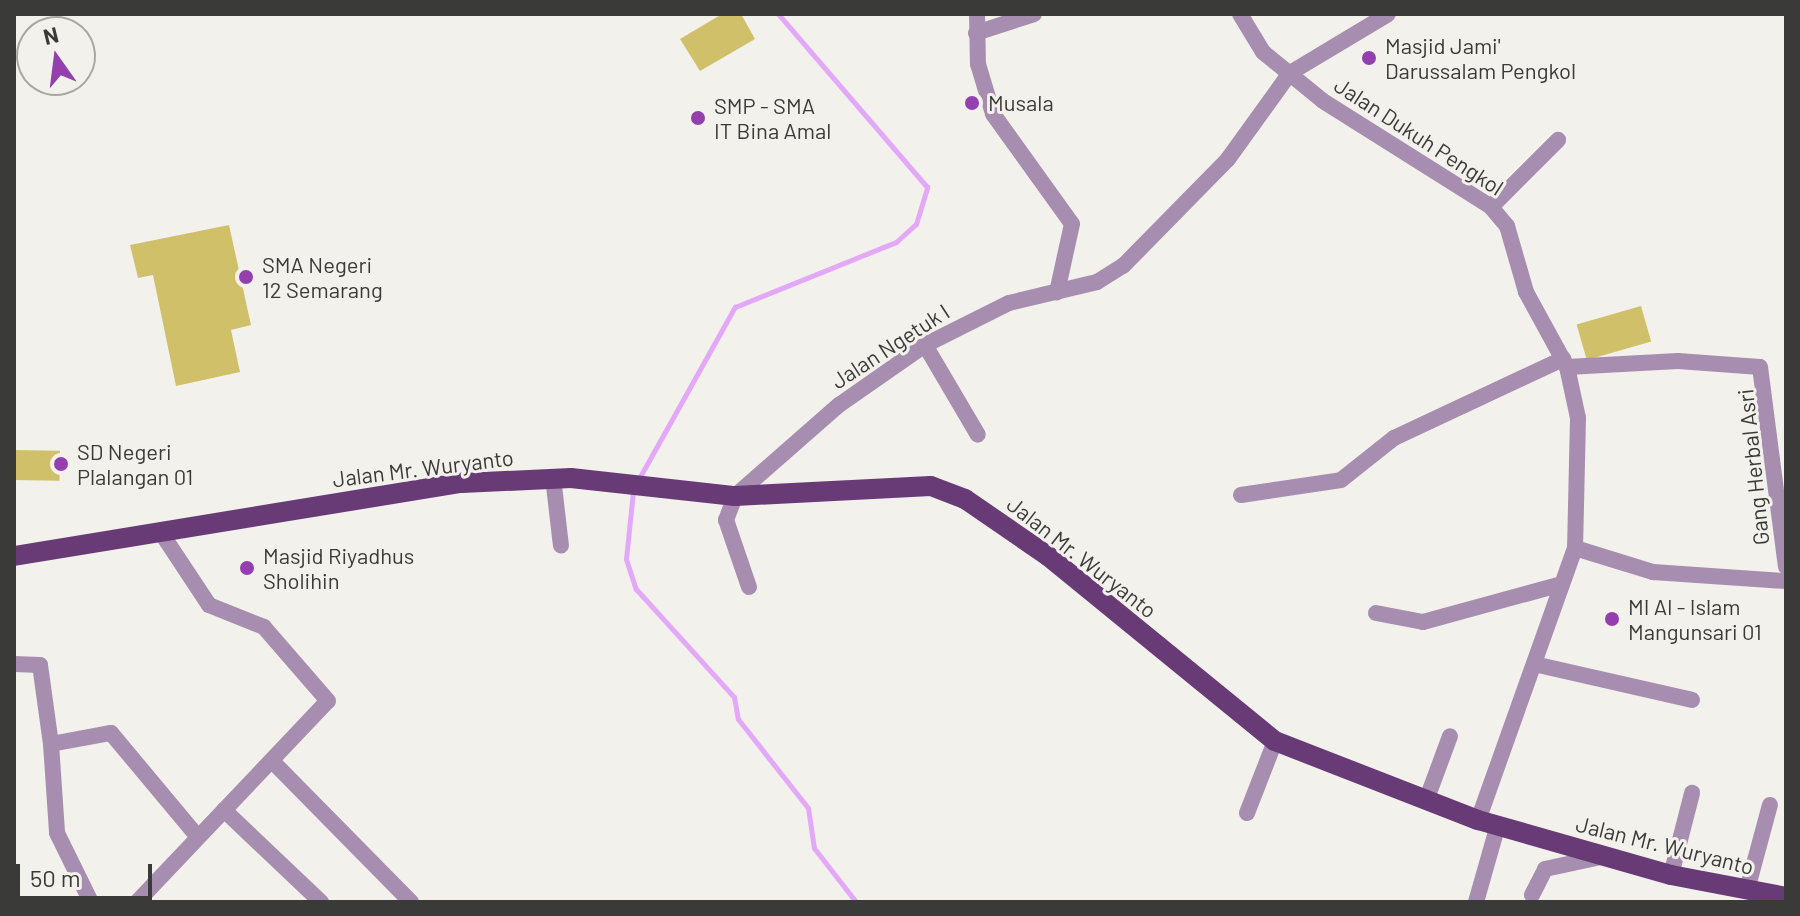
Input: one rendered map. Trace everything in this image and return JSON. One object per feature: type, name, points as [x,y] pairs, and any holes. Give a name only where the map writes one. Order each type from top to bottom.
[{"type":"main road","name":"Jalan Mr. Wuryanto","points":[[14,556],[447,485],[553,477],[735,496],[903,483],[950,491],[1048,556],[1275,741],[1426,801],[1600,857],[1671,875],[1786,897]]},
{"type":"street","points":[[977,14],[976,33],[993,114],[1072,224],[1057,292]]},
{"type":"street","points":[[976,33],[1034,14]]},
{"type":"street","name":"Jalan Dukuh Pengkol","points":[[1240,14],[1263,52],[1290,73],[1491,207],[1507,226],[1526,292],[1565,363],[1578,418],[1575,548],[1534,664],[1488,822],[1476,902]]},
{"type":"street","points":[[1290,73],[1388,14]]},
{"type":"street","name":"Jalan Ngetuk I","points":[[735,496],[839,405],[925,345],[1009,303],[1097,282],[1143,251],[1228,159],[1290,73]]},
{"type":"street","points":[[1491,207],[1558,140]]},
{"type":"street","points":[[925,345],[978,435]]},
{"type":"street","name":"Gang Herbal Asri","points":[[1565,363],[1678,361],[1760,367],[1783,491],[1786,566]]},
{"type":"street","points":[[1241,495],[1341,480],[1394,438],[1565,363]]},
{"type":"street","points":[[553,477],[561,546]]},
{"type":"street","points":[[735,496],[726,520],[749,587]]},
{"type":"street","points":[[137,902],[328,701],[264,627],[209,605],[162,534]]},
{"type":"street","name":"Gang Herbal Asri","points":[[1575,548],[1653,572],[1786,581]]},
{"type":"street","points":[[1376,613],[1423,622],[1562,584]]},
{"type":"street","points":[[14,664],[40,665],[51,744],[57,833],[91,902]]},
{"type":"street","points":[[1534,664],[1692,700]]},
{"type":"street","points":[[51,744],[111,733],[197,836]]},
{"type":"street","points":[[1426,801],[1450,736]]},
{"type":"street","points":[[1247,813],[1275,741]]},
{"type":"street","points":[[273,762],[411,902]]},
{"type":"street","points":[[1671,875],[1692,793]]},
{"type":"street","points":[[1747,890],[1770,805]]},
{"type":"street","points":[[224,810],[321,902]]},
{"type":"street","points":[[1532,895],[1545,869],[1600,857]]},
{"type":"shaded area","points":[[722,14],[741,14],[755,39],[700,71],[680,39]]},
{"type":"shaded area","points":[[229,225],[251,325],[231,330],[240,372],[176,386],[153,275],[138,278],[130,245]]},
{"type":"shaded area","points":[[1641,306],[1651,342],[1587,360],[1577,324]]},
{"type":"shaded area","points":[[14,450],[60,451],[59,481],[14,480]]},
{"type":"waterway","points":[[637,482],[735,307],[896,242],[916,224],[927,187],[778,14]]},
{"type":"waterway","points":[[633,491],[626,559],[636,589],[734,697],[738,719],[808,808],[814,848],[856,902]]},
{"type":"place","name":"Masjid Jami' Darussalam Pengkol","points":[[1369,58]]},
{"type":"place","name":"Musala","points":[[972,103]]},
{"type":"place","name":"SMP - SMA IT Bina Amal","points":[[698,118]]},
{"type":"place","name":"SMA Negeri 12 Semarang","points":[[246,277]]},
{"type":"place","name":"SD Negeri Plalangan 01","points":[[61,464]]},
{"type":"place","name":"Masjid Riyadhus Sholihin","points":[[247,568]]},
{"type":"place","name":"MI Al - Islam Mangunsari 01","points":[[1612,619]]}]
